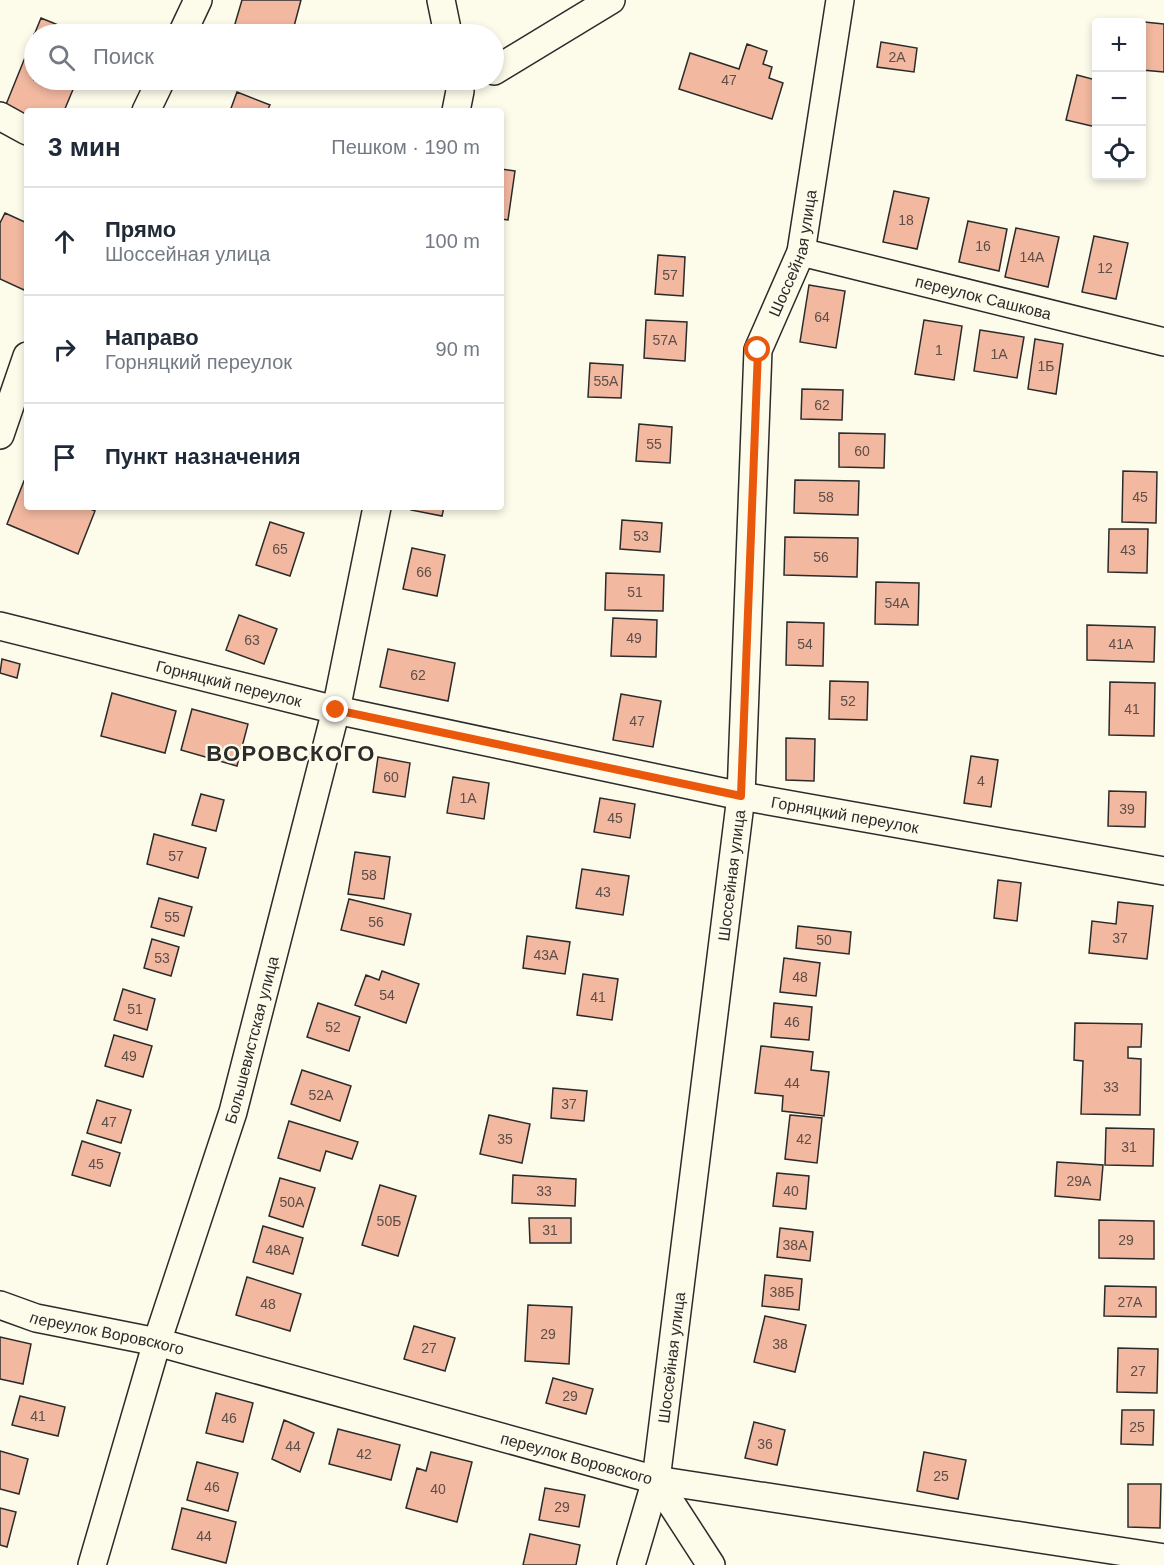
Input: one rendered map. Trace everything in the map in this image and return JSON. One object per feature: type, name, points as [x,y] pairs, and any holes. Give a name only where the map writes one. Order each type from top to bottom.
[{"type":"street","points":[[187,24],[198,0]]},
{"type":"street","points":[[441,0],[446,24]]},
{"type":"street","points":[[504,65],[611,0]]},
{"type":"street","name":"Шоссейная улица","points":[[631,1565],[656,1480],[741,796],[758,350],[801,252],[840,0]]},
{"type":"street","points":[[147,108],[156,90]]},
{"type":"street","points":[[0,116],[24,129]]},
{"type":"street","name":"переулок Сашкова","points":[[801,252],[1164,342]]},
{"type":"street","points":[[0,435],[24,365]]},
{"type":"street","name":"Большевистская улица","points":[[93,1565],[157,1342],[233,1112],[336,710],[376,510]]},
{"type":"street","name":"Горняцкий переулок","points":[[0,626],[336,710],[741,796],[1164,872]]},
{"type":"street","name":"переулок Воровского","points":[[0,1305],[36,1318],[157,1342],[656,1480],[1164,1558]]},
{"type":"street","points":[[656,1480],[711,1565]]},
{"type":"building","points":[[242,0],[301,0],[295,24],[235,24]]},
{"type":"building","points":[[41,18],[56,24],[39,24]]},
{"type":"building","points":[[1146,22],[1164,24],[1164,72],[1146,70]]},
{"type":"building","points":[[881,42],[917,48],[914,72],[877,67]]},
{"type":"building","points":[[747,44],[767,51],[763,64],[772,67],[769,78],[783,83],[772,119],[679,89],[690,53],[739,69]]},
{"type":"building","points":[[24,60],[24,90],[73,90],[65,108],[24,108],[24,115],[5,107]]},
{"type":"building","points":[[1077,75],[1092,79],[1092,126],[1066,120]]},
{"type":"building","points":[[237,92],[270,105],[268,108],[231,108]]},
{"type":"building","points":[[504,169],[515,171],[508,220],[504,219]]},
{"type":"building","points":[[894,191],[929,198],[917,249],[883,242]]},
{"type":"building","points":[[5,213],[24,222],[24,290],[0,279],[0,223]]},
{"type":"building","points":[[968,221],[1007,229],[999,271],[959,262]]},
{"type":"building","points":[[1016,228],[1059,237],[1048,287],[1005,277]]},
{"type":"building","points":[[1094,236],[1128,243],[1116,299],[1082,292]]},
{"type":"building","points":[[658,255],[685,257],[683,296],[655,294]]},
{"type":"building","points":[[809,285],[845,291],[836,348],[800,342]]},
{"type":"building","points":[[646,320],[687,322],[685,361],[644,358]]},
{"type":"building","points":[[924,320],[962,326],[954,380],[915,374]]},
{"type":"building","points":[[980,330],[1024,337],[1017,378],[974,371]]},
{"type":"building","points":[[1035,339],[1063,344],[1056,394],[1028,389]]},
{"type":"building","points":[[590,363],[623,365],[621,398],[588,397]]},
{"type":"building","points":[[802,389],[843,390],[842,420],[801,419]]},
{"type":"building","points":[[639,424],[672,427],[670,463],[636,461]]},
{"type":"building","points":[[839,433],[885,434],[884,468],[839,467]]},
{"type":"building","points":[[1123,471],[1157,472],[1156,523],[1122,522]]},
{"type":"building","points":[[795,480],[859,481],[858,515],[794,513]]},
{"type":"building","points":[[24,481],[24,510],[95,511],[78,554],[7,524]]},
{"type":"building","points":[[411,510],[443,510],[442,516]]},
{"type":"building","points":[[622,520],[662,523],[660,552],[620,549]]},
{"type":"building","points":[[270,522],[304,533],[290,576],[256,565]]},
{"type":"building","points":[[1109,529],[1148,529],[1147,573],[1108,572]]},
{"type":"building","points":[[785,537],[858,538],[857,577],[784,575]]},
{"type":"building","points":[[412,548],[445,555],[437,596],[403,589]]},
{"type":"building","points":[[606,573],[664,575],[663,611],[605,610]]},
{"type":"building","points":[[876,582],[919,583],[918,625],[875,624]]},
{"type":"building","points":[[239,615],[277,629],[264,664],[226,650]]},
{"type":"building","points":[[613,618],[657,620],[656,657],[611,656]]},
{"type":"building","points":[[787,622],[824,623],[823,666],[786,665]]},
{"type":"building","points":[[1087,625],[1155,627],[1154,662],[1087,660]]},
{"type":"building","points":[[388,649],[455,663],[448,701],[380,687]]},
{"type":"building","points":[[2,659],[20,664],[17,678],[0,673]]},
{"type":"building","points":[[830,681],[868,682],[867,720],[829,719]]},
{"type":"building","points":[[1110,682],[1155,683],[1154,736],[1109,735]]},
{"type":"building","points":[[112,693],[176,711],[165,753],[101,736]]},
{"type":"building","points":[[621,694],[661,701],[653,747],[613,740]]},
{"type":"building","points":[[192,709],[248,724],[237,766],[181,750]]},
{"type":"building","points":[[786,738],[815,739],[814,781],[786,780]]},
{"type":"building","points":[[971,756],[998,760],[991,807],[964,803]]},
{"type":"building","points":[[378,757],[410,763],[405,797],[373,792]]},
{"type":"building","points":[[453,777],[489,783],[484,819],[447,813]]},
{"type":"building","points":[[1109,791],[1146,792],[1145,827],[1108,826]]},
{"type":"building","points":[[201,794],[224,800],[216,831],[192,825]]},
{"type":"building","points":[[600,798],[635,804],[630,838],[594,832]]},
{"type":"building","points":[[154,834],[206,848],[198,878],[147,864]]},
{"type":"building","points":[[355,852],[390,857],[384,899],[348,894]]},
{"type":"building","points":[[582,869],[629,876],[623,915],[576,908]]},
{"type":"building","points":[[998,880],[1021,883],[1017,921],[994,918]]},
{"type":"building","points":[[159,898],[192,907],[184,936],[151,927]]},
{"type":"building","points":[[349,899],[411,914],[404,945],[341,930]]},
{"type":"building","points":[[1118,902],[1153,906],[1147,959],[1089,953],[1092,921],[1116,924]]},
{"type":"building","points":[[798,926],[851,932],[849,954],[796,948]]},
{"type":"building","points":[[527,936],[570,942],[565,974],[523,968]]},
{"type":"building","points":[[152,939],[179,947],[171,976],[144,968]]},
{"type":"building","points":[[784,958],[820,963],[816,996],[780,992]]},
{"type":"building","points":[[382,971],[419,984],[406,1023],[355,1005],[366,975],[379,980]]},
{"type":"building","points":[[583,974],[618,979],[612,1020],[577,1015]]},
{"type":"building","points":[[123,989],[155,999],[147,1030],[114,1020]]},
{"type":"building","points":[[318,1003],[360,1017],[349,1051],[307,1037]]},
{"type":"building","points":[[774,1003],[812,1007],[809,1040],[771,1037]]},
{"type":"building","points":[[1075,1023],[1142,1024],[1141,1047],[1128,1047],[1128,1058],[1141,1059],[1140,1115],[1081,1114],[1083,1061],[1074,1060]]},
{"type":"building","points":[[114,1035],[152,1046],[143,1077],[105,1066]]},
{"type":"building","points":[[761,1046],[813,1052],[811,1070],[829,1072],[824,1116],[782,1111],[783,1096],[755,1093]]},
{"type":"building","points":[[302,1070],[351,1086],[340,1121],[291,1104]]},
{"type":"building","points":[[553,1088],[587,1091],[584,1121],[551,1118]]},
{"type":"building","points":[[97,1100],[131,1110],[121,1143],[87,1133]]},
{"type":"building","points":[[489,1115],[530,1124],[522,1163],[480,1154]]},
{"type":"building","points":[[790,1115],[822,1118],[817,1163],[785,1159]]},
{"type":"building","points":[[289,1121],[358,1142],[352,1159],[326,1151],[320,1171],[278,1158]]},
{"type":"building","points":[[1106,1128],[1154,1129],[1153,1166],[1105,1165]]},
{"type":"building","points":[[82,1141],[120,1153],[110,1186],[72,1175]]},
{"type":"building","points":[[1057,1162],[1103,1165],[1100,1200],[1055,1196]]},
{"type":"building","points":[[777,1173],[809,1176],[806,1209],[773,1206]]},
{"type":"building","points":[[513,1175],[576,1179],[575,1206],[512,1203]]},
{"type":"building","points":[[280,1178],[315,1188],[303,1227],[269,1216]]},
{"type":"building","points":[[380,1185],[416,1196],[398,1256],[362,1245]]},
{"type":"building","points":[[529,1218],[571,1218],[571,1243],[530,1243]]},
{"type":"building","points":[[1099,1220],[1154,1221],[1154,1259],[1099,1258]]},
{"type":"building","points":[[263,1226],[303,1238],[293,1274],[253,1262]]},
{"type":"building","points":[[780,1228],[813,1232],[810,1261],[777,1257]]},
{"type":"building","points":[[765,1275],[802,1279],[799,1310],[762,1306]]},
{"type":"building","points":[[247,1277],[301,1294],[290,1331],[236,1315]]},
{"type":"building","points":[[1105,1286],[1156,1287],[1156,1317],[1104,1316]]},
{"type":"building","points":[[528,1305],[572,1307],[569,1364],[525,1361]]},
{"type":"building","points":[[765,1316],[806,1325],[795,1372],[754,1362]]},
{"type":"building","points":[[414,1326],[455,1338],[445,1371],[404,1359]]},
{"type":"building","points":[[0,1337],[31,1344],[23,1384],[0,1379]]},
{"type":"building","points":[[1118,1348],[1158,1349],[1157,1393],[1117,1392]]},
{"type":"building","points":[[553,1378],[593,1389],[586,1414],[546,1403]]},
{"type":"building","points":[[216,1393],[253,1403],[243,1442],[206,1433]]},
{"type":"building","points":[[20,1396],[65,1407],[58,1436],[12,1425]]},
{"type":"building","points":[[1122,1410],[1154,1410],[1153,1445],[1121,1444]]},
{"type":"building","points":[[284,1420],[314,1433],[300,1472],[272,1459]]},
{"type":"building","points":[[754,1422],[785,1430],[777,1465],[745,1458]]},
{"type":"building","points":[[338,1429],[400,1445],[391,1480],[329,1464]]},
{"type":"building","points":[[0,1451],[28,1459],[19,1494],[0,1489]]},
{"type":"building","points":[[431,1452],[472,1462],[457,1522],[406,1508],[417,1468],[426,1471]]},
{"type":"building","points":[[924,1452],[966,1460],[958,1499],[917,1491]]},
{"type":"building","points":[[197,1462],[238,1473],[228,1511],[187,1500]]},
{"type":"building","points":[[1128,1484],[1161,1484],[1160,1528],[1128,1527]]},
{"type":"building","points":[[545,1488],[585,1495],[579,1527],[539,1520]]},
{"type":"building","points":[[0,1508],[16,1512],[7,1547],[0,1545]]},
{"type":"building","points":[[182,1508],[236,1522],[226,1563],[172,1549]]},
{"type":"building","points":[[530,1534],[580,1545],[576,1565],[523,1565]]},
{"type":"district","name":"ВОРОВСКОГО","points":[[291,753]]},
{"type":"route","points":[[336,710],[741,796],[758,350]]}]
